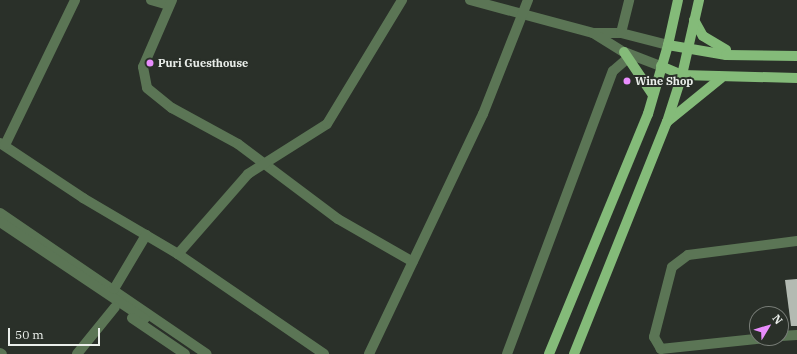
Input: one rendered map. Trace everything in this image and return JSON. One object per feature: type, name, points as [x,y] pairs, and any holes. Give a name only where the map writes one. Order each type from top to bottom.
[{"type":"main road","points":[[549,354],[654,95],[668,45],[678,0]]},
{"type":"main road","points":[[574,354],[667,122],[682,75],[699,0]]},
{"type":"main road","points":[[694,20],[703,36],[716,47],[744,55]]},
{"type":"main road","points":[[668,45],[744,55],[797,56]]},
{"type":"main road","points":[[625,55],[654,95]]},
{"type":"main road","points":[[662,66],[682,75],[721,78],[797,78]]},
{"type":"main road","points":[[667,122],[721,78]]},
{"type":"street","points":[[75,0],[2,144],[51,178],[178,254],[324,354]]},
{"type":"street","points":[[151,0],[170,2],[143,67],[147,88],[163,102],[238,144],[338,219],[413,262]]},
{"type":"street","points":[[178,254],[248,174],[327,124],[402,0]]},
{"type":"street","points":[[470,0],[522,16],[593,33],[621,33],[668,45]]},
{"type":"street","points":[[369,354],[483,114],[528,0]]},
{"type":"street","points":[[621,33],[629,0]]},
{"type":"street","points":[[593,33],[625,55],[662,66]]},
{"type":"street","points":[[507,354],[613,71],[625,55]]},
{"type":"street","points":[[0,214],[114,289],[207,354]]},
{"type":"street","points":[[0,222],[195,354]]},
{"type":"street","points":[[0,231],[185,354]]},
{"type":"street","points":[[114,289],[146,235]]},
{"type":"street","points":[[749,340],[661,349],[654,338],[672,267],[688,255],[797,241]]},
{"type":"street","points":[[77,354],[115,307]]},
{"type":"building","points":[[797,279],[797,326],[791,326],[785,280]]},
{"type":"place","name":"Puri Guesthouse","points":[[150,63]]},
{"type":"place","name":"Wine Shop","points":[[627,81]]}]
